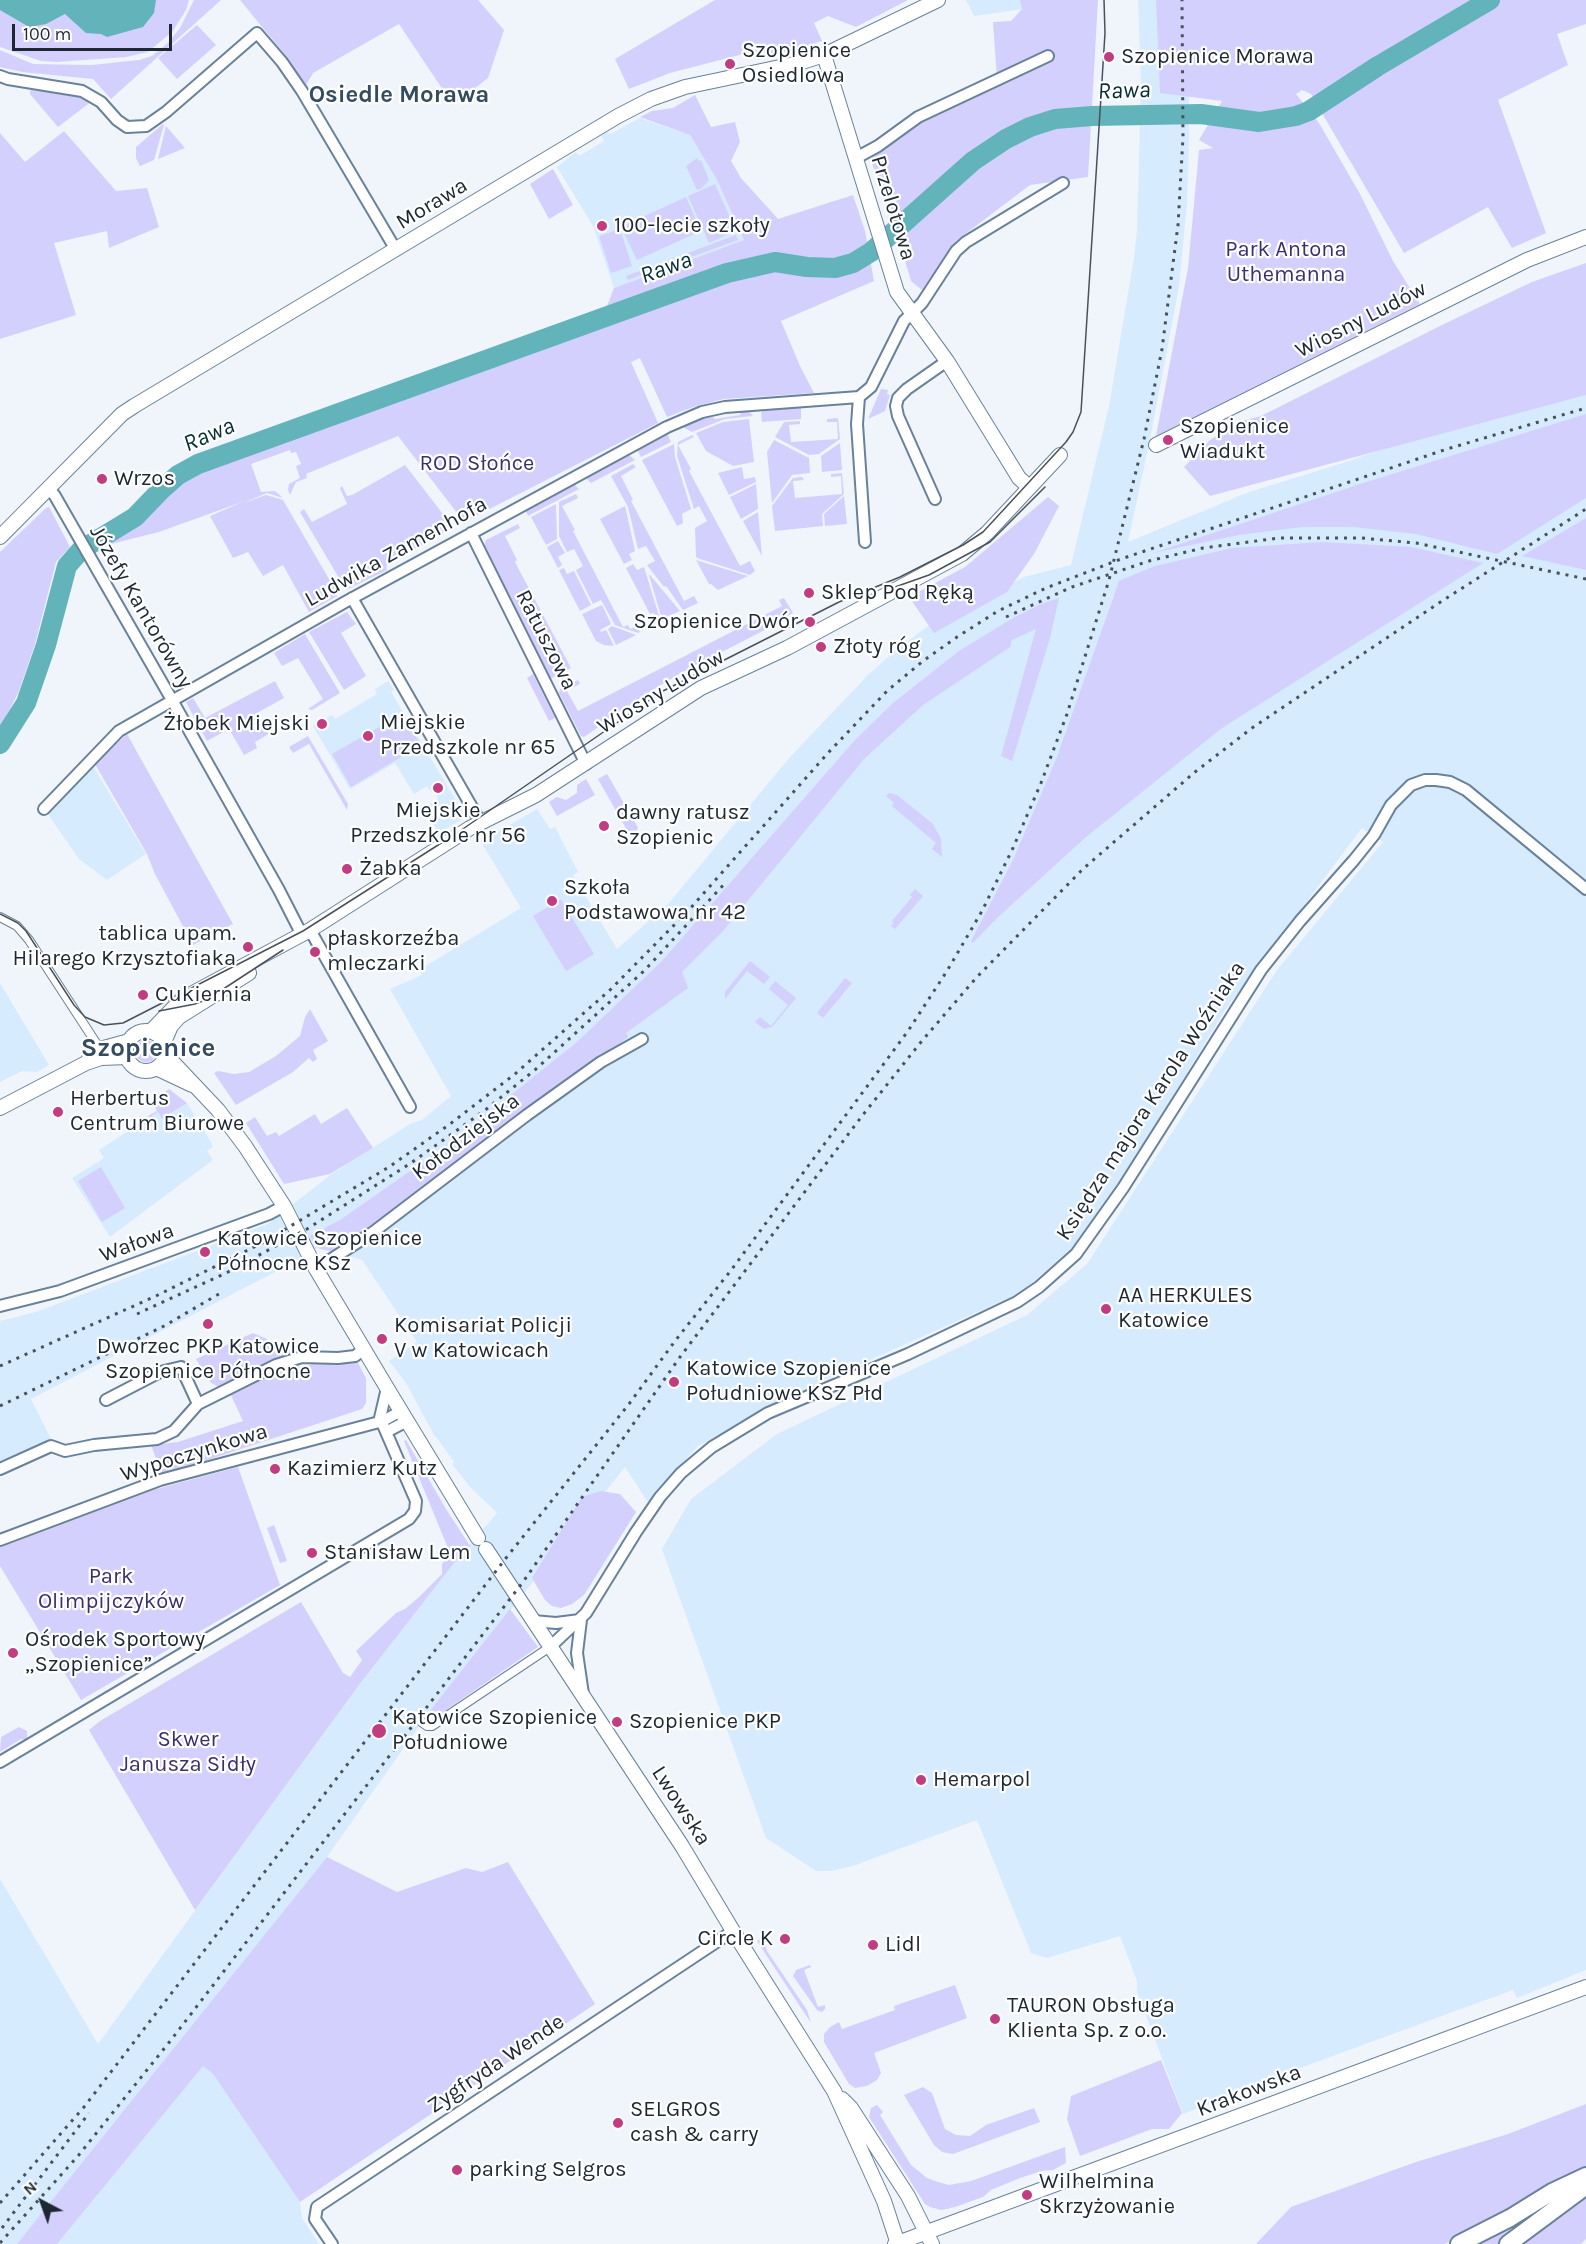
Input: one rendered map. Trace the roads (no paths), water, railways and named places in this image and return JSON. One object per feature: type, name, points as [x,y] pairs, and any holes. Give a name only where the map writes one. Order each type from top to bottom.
[{"type":"main road","points":[[1459,2244],[1510,2218],[1552,2192],[1586,2176]]},
{"type":"main road","points":[[1508,2244],[1586,2186]]},
{"type":"street","name":"Morawa","points":[[0,537],[122,414],[618,116],[651,99],[693,85],[799,63],[824,55],[938,0]]},
{"type":"street","points":[[0,76],[8,80],[82,91],[101,102],[117,120],[127,127],[146,126],[166,112],[257,33],[282,62],[302,91],[396,250]]},
{"type":"street","name":"Przelotowa","points":[[824,55],[896,288],[947,361],[1016,473],[1029,487]]},
{"type":"street","points":[[856,158],[878,146],[918,117],[1048,56]]},
{"type":"street","points":[[865,542],[857,423],[859,397],[871,387],[904,321],[922,303],[956,251],[966,242],[1063,183]]},
{"type":"street","name":"Wiosny Ludów","points":[[1156,445],[1527,260],[1586,237]]},
{"type":"street","points":[[935,499],[898,416],[896,406],[897,398],[907,389],[947,361]]},
{"type":"street","name":"Ludwika Zamenhofa","points":[[44,808],[119,731],[352,598],[667,427],[696,414],[741,405],[859,397]]},
{"type":"street","name":"Wiosny Ludów","points":[[165,1048],[171,1026],[179,1017],[232,985],[306,933],[459,835],[526,801],[701,687],[781,651],[962,554],[987,533],[1060,455]]},
{"type":"street","name":"Józefy Kantorówny","points":[[49,488],[77,533],[279,890],[410,1107]]},
{"type":"street","name":"Ratuszowa","points":[[471,533],[586,764]]},
{"type":"street","points":[[352,598],[481,823]]},
{"type":"street","name":"Księdza majora Karola Woźniaka","points":[[550,1647],[581,1620],[660,1497],[681,1473],[712,1447],[768,1413],[908,1354],[1017,1302],[1039,1287],[1076,1254],[1123,1188],[1261,970],[1299,921],[1374,835],[1391,805],[1411,786],[1425,780],[1436,780],[1450,782],[1466,790],[1586,889]]},
{"type":"street","points":[[0,917],[17,926],[29,940],[100,1049]]},
{"type":"street","name":"Wiosny Ludów","points":[[151,1031],[182,999],[306,933]]},
{"type":"street","points":[[86,1063],[100,1049],[129,1041],[136,1034],[151,1031],[159,1035],[165,1048],[160,1064],[156,1068],[146,1070],[138,1068],[128,1057],[129,1041]]},
{"type":"street","name":"Kołodziejska","points":[[316,1269],[372,1233],[526,1115],[601,1062],[642,1039]]},
{"type":"street","name":"Lwowska","points":[[165,1048],[194,1086],[236,1132],[284,1206],[316,1269],[482,1543],[682,1846],[834,2091],[879,2191],[897,2244]]},
{"type":"street","points":[[0,1108],[86,1063],[101,1058],[128,1057]]},
{"type":"street","name":"Lwowska","points":[[156,1068],[194,1086]]},
{"type":"street","name":"Wałowa","points":[[0,1306],[87,1282],[269,1214],[284,1206]]},
{"type":"street","points":[[0,1469],[51,1446],[65,1451],[93,1445],[157,1439],[174,1431],[198,1404],[284,1362],[302,1357],[355,1356],[364,1349]]},
{"type":"street","points":[[106,1400],[160,1372],[181,1367],[198,1404]]},
{"type":"street","points":[[0,1762],[409,1519],[415,1511],[416,1501],[383,1422],[387,1388]]},
{"type":"street","name":"Wypoczynkowa","points":[[383,1422],[402,1412]]},
{"type":"street","name":"Wypoczynkowa","points":[[0,1540],[160,1480],[383,1422],[402,1412]]},
{"type":"street","points":[[532,1621],[556,1623],[581,1620]]},
{"type":"street","name":"Księdza majora Karola Woźniaka","points":[[581,1620],[577,1653],[583,1696]]},
{"type":"street","points":[[420,1721],[427,1726],[432,1726],[550,1647]]},
{"type":"street","name":"Zygfryda Wende","points":[[332,2244],[315,2219],[317,2207],[733,1931]]},
{"type":"street","name":"Krakowska","points":[[897,2244],[930,2238],[1586,1987]]},
{"type":"street","name":"Lwowska","points":[[834,2091],[850,2108],[908,2196],[930,2238]]},
{"type":"waterway","name":"Rawa","points":[[0,744],[26,703],[46,645],[67,566],[81,550],[135,517],[178,475],[198,464],[727,273],[775,262],[835,268],[853,263],[871,252],[973,161],[1006,139],[1030,127],[1055,119],[1201,114],[1259,122],[1296,116],[1309,111],[1378,66],[1490,0]]},
{"type":"tram line","points":[[0,914],[18,923],[26,931],[74,1005],[85,1017],[104,1025],[123,1023],[303,931],[457,833],[663,691],[839,602],[900,577],[963,545],[983,532],[1066,442],[1081,412],[1105,33],[1104,0]]},
{"type":"tram line","points":[[895,587],[929,575],[990,542],[1045,487]]},
{"type":"tram line","points":[[159,1011],[208,999],[283,950]]},
{"type":"railway","points":[[0,2203],[84,2107],[506,1558],[629,1404],[732,1269],[908,1031],[982,911],[1013,848],[1067,714],[1109,580],[1144,439],[1162,349],[1178,225],[1183,137],[1182,0]]},
{"type":"railway","points":[[0,1366],[156,1296],[264,1242],[389,1167],[450,1124],[515,1074],[611,989],[688,911],[828,753],[887,691],[923,661],[998,611],[1046,588],[1121,559],[1447,449],[1586,408]]},
{"type":"railway","points":[[0,2243],[78,2156],[171,2040],[523,1582],[680,1357],[862,1116],[976,978],[1084,868],[1195,772],[1252,728],[1442,601],[1586,509]]},
{"type":"railway","points":[[1006,617],[1072,587],[1149,561],[1203,548],[1279,538],[1361,538],[1416,543],[1586,579]]},
{"type":"railway","points":[[137,1314],[228,1272],[307,1229],[411,1163],[484,1111],[536,1069],[644,971],[727,881]]},
{"type":"railway","points":[[0,1406],[164,1326],[224,1291]]},
{"type":"railway","points":[[2,2228],[89,2113]]},
{"type":"place","name":"Szopienice Morawa","points":[[1109,57]]},
{"type":"place","name":"Szopienice Osiedlowa","points":[[730,64]]},
{"type":"place","name":"100-lecie szkoły","points":[[602,226]]},
{"type":"place","name":"Szopienice Wiadukt","points":[[1168,440]]},
{"type":"place","name":"Wrzos","points":[[102,479]]},
{"type":"place","name":"Sklep Pod Ręką","points":[[809,593]]},
{"type":"place","name":"Szopienice Dwór","points":[[810,622]]},
{"type":"place","name":"Złoty róg","points":[[821,647]]},
{"type":"place","name":"Żłobek Miejski","points":[[322,724]]},
{"type":"place","name":"Miejskie Przedszkole nr 65","points":[[368,736]]},
{"type":"place","name":"Miejskie Przedszkole nr 56","points":[[438,788]]},
{"type":"place","name":"dawny ratusz Szopienic","points":[[604,826]]},
{"type":"place","name":"Żabka","points":[[347,869]]},
{"type":"place","name":"Szkoła Podstawowa nr 42","points":[[552,901]]},
{"type":"place","name":"tablica upam. Hilarego Krzysztofiaka","points":[[248,947]]},
{"type":"place","name":"płaskorzeźba mleczarki","points":[[315,952]]},
{"type":"place","name":"Cukiernia","points":[[143,995]]},
{"type":"place","name":"Herbertus Centrum Biurowe","points":[[58,1112]]},
{"type":"place","name":"Katowice Szopienice Północne KSz","points":[[205,1252]]},
{"type":"place","name":"AA HERKULES Katowice","points":[[1106,1309]]},
{"type":"place","name":"Dworzec PKP Katowice Szopienice Północne","points":[[208,1324]]},
{"type":"place","name":"Komisariat Policji V w Katowicach","points":[[382,1339]]},
{"type":"place","name":"Katowice Szopienice Południowe KSZ Płd","points":[[674,1382]]},
{"type":"place","name":"Kazimierz Kutz","points":[[275,1469]]},
{"type":"place","name":"Stanisław Lem","points":[[312,1553]]},
{"type":"place","name":"Ośrodek Sportowy „Szopienice”","points":[[13,1653]]},
{"type":"place","name":"Szopienice PKP","points":[[617,1722]]},
{"type":"place","name":"Katowice Szopienice Południowe","points":[[379,1731]]},
{"type":"place","name":"Hemarpol","points":[[921,1780]]},
{"type":"place","name":"Circle K","points":[[785,1939]]},
{"type":"place","name":"Lidl","points":[[873,1945]]},
{"type":"place","name":"TAURON Obsługa Klienta Sp. z o.o.","points":[[995,2019]]},
{"type":"place","name":"SELGROS cash & carry","points":[[618,2123]]},
{"type":"place","name":"parking Selgros","points":[[457,2170]]},
{"type":"place","name":"Wilhelmina Skrzyżowanie","points":[[1027,2195]]},
{"type":"district","name":"Osiedle Morawa","points":[[399,95]]},
{"type":"district","name":"Szopienice","points":[[148,1049]]},
{"type":"park label","name":"Park Antona Uthemanna","points":[[1286,262]]},
{"type":"park label","name":"ROD Słońce","points":[[477,464]]},
{"type":"park label","name":"Park Olimpijczyków","points":[[111,1590]]},
{"type":"park label","name":"Skwer Janusza Sidły","points":[[188,1752]]}]
